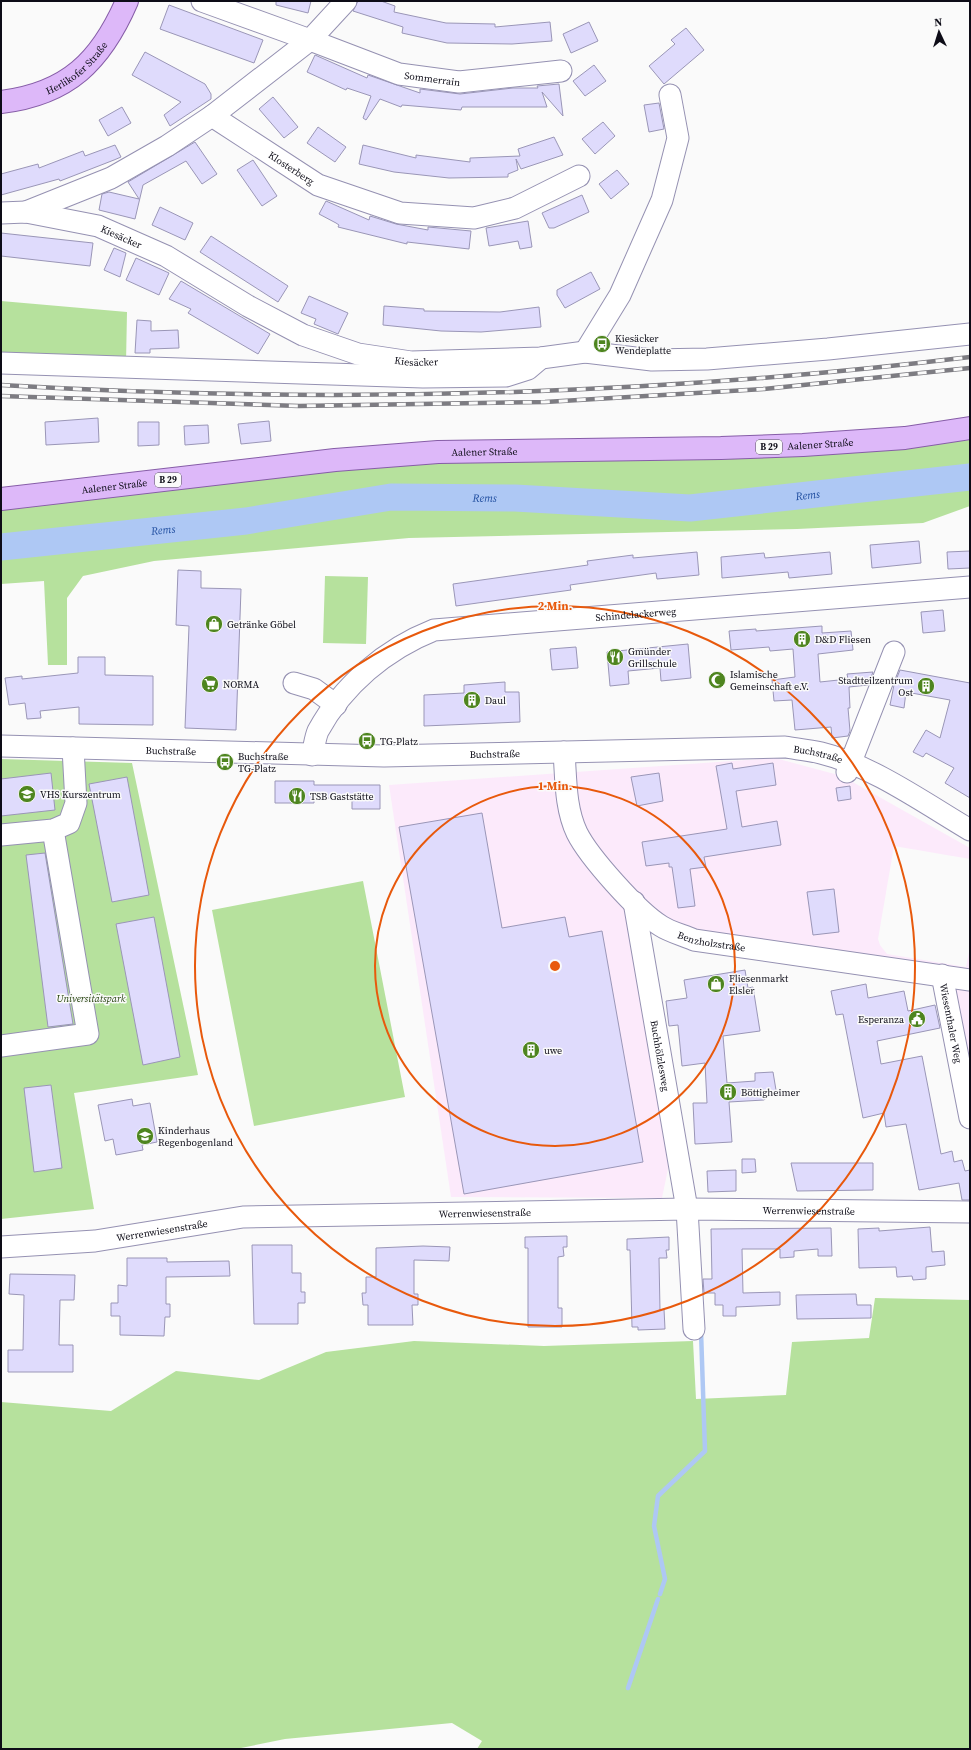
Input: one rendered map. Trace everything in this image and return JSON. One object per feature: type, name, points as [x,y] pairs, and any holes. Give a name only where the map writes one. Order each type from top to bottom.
[{"type":"main road","name":"Herlikofer Straße","points":[[1,102],[16,100],[48,90],[76,75],[98,54],[116,26],[127,1]]},
{"type":"main road","name":"Aalener Straße","points":[[1,499],[335,460],[438,452],[721,448],[803,445],[905,438],[970,428]]},
{"type":"street","name":"Sommerrain","points":[[202,1],[228,6],[310,40],[399,74],[459,82],[561,71]]},
{"type":"street","points":[[26,212],[111,178],[167,146],[212,116],[310,40],[346,1]]},
{"type":"street","points":[[585,352],[620,295],[662,200],[678,138],[670,95]]},
{"type":"street","name":"Klosterberg","points":[[212,116],[318,185],[400,213],[474,218],[515,208],[579,176]]},
{"type":"street","name":"Kiesäcker","points":[[1,213],[26,212],[98,226],[166,256],[248,306],[303,335],[358,354],[411,362],[541,358],[585,352],[652,360],[708,359],[828,350],[970,334]]},
{"type":"street","points":[[1,363],[423,377],[506,376],[528,370],[541,358]]},
{"type":"street","name":"Schindelackerweg","points":[[312,755],[318,733],[336,705],[364,673],[392,650],[416,637],[434,630],[970,587]]},
{"type":"street","points":[[849,768],[894,652]]},
{"type":"street","points":[[294,683],[314,689],[336,705]]},
{"type":"street","name":"Buchstraße","points":[[1,746],[384,756],[785,747],[822,753],[849,768],[886,780],[970,830]]},
{"type":"street","points":[[1,835],[53,830],[69,823],[76,803],[73,748]]},
{"type":"street","name":"Benzholzstraße","points":[[564,752],[568,802],[577,833],[602,868],[634,902],[660,926],[694,940],[970,980]]},
{"type":"street","points":[[1,1046],[88,1034],[53,830]]},
{"type":"street","name":"Buchhölzlesweg","points":[[634,902],[687,1209],[694,1329]]},
{"type":"street","name":"Wiesenthaler Weg","points":[[942,975],[970,1118]]},
{"type":"street","name":"Werrenwiesenstraße","points":[[1,1247],[95,1241],[243,1217],[687,1209],[970,1212]]},
{"type":"shaded area","points":[[775,758],[842,776],[970,848],[970,859],[894,846],[878,939],[880,945],[887,954],[966,967],[970,947],[970,1118],[941,975],[694,940],[634,903],[666,1089],[668,1169],[662,1198],[451,1197],[389,785]]},
{"type":"green space","points":[[1,301],[127,312],[126,363],[1,359]]},
{"type":"green space","points":[[970,440],[970,506],[923,523],[797,529],[409,538],[154,561],[83,576],[67,598],[67,665],[48,665],[44,581],[1,584],[1,506],[221,481],[439,461],[714,460],[838,453]]},
{"type":"green space","points":[[325,576],[368,577],[366,644],[323,643]]},
{"type":"green space","name":"Universitätspark","points":[[1,759],[132,763],[198,1075],[74,1093],[94,1209],[1,1219]]},
{"type":"green space","points":[[363,881],[405,1097],[254,1126],[212,910]]},
{"type":"green space","points":[[875,1298],[970,1300],[970,1749],[477,1749],[482,1741],[452,1723],[285,1739],[236,1749],[1,1749],[1,1402],[111,1411],[176,1371],[259,1380],[326,1352],[414,1341],[544,1346],[693,1341],[696,1399],[786,1395],[792,1342],[869,1338]]},
{"type":"building","points":[[276,1],[311,1],[308,13],[276,5]]},
{"type":"building","points":[[358,1],[381,1],[395,6],[394,12],[446,23],[495,24],[495,27],[550,22],[552,41],[512,44],[447,43],[402,33],[403,27],[353,11]]},
{"type":"building","points":[[169,5],[263,40],[254,63],[160,29]]},
{"type":"building","points":[[589,22],[598,41],[571,53],[563,34]]},
{"type":"building","points":[[686,28],[704,50],[664,84],[649,66],[675,44],[671,40]]},
{"type":"building","points":[[145,52],[205,84],[211,94],[211,99],[170,126],[164,115],[181,102],[132,75]]},
{"type":"building","points":[[315,55],[367,78],[368,75],[420,93],[420,89],[460,94],[513,88],[538,88],[537,86],[559,84],[563,116],[542,92],[547,107],[462,107],[461,110],[402,105],[401,107],[380,99],[366,120],[363,118],[371,96],[347,88],[346,90],[307,72]]},
{"type":"building","points":[[594,65],[606,81],[585,96],[573,81]]},
{"type":"building","points":[[273,97],[298,127],[284,138],[259,109]]},
{"type":"building","points":[[659,103],[664,129],[649,132],[644,105]]},
{"type":"building","points":[[122,107],[131,123],[108,136],[99,120]]},
{"type":"building","points":[[603,122],[615,136],[595,154],[582,139]]},
{"type":"building","points":[[318,127],[346,147],[335,162],[307,143]]},
{"type":"building","points":[[554,137],[563,155],[521,169],[516,159],[518,170],[508,174],[508,177],[449,178],[394,172],[359,164],[363,145],[416,158],[416,155],[470,162],[470,158],[520,156],[518,149]]},
{"type":"building","points":[[195,142],[217,174],[202,184],[186,161],[143,185],[135,219],[99,210],[102,194],[109,192],[139,199],[128,182]]},
{"type":"building","points":[[115,145],[121,157],[60,181],[59,179],[1,195],[1,174],[38,164],[39,168],[83,151],[85,156]]},
{"type":"building","points":[[253,160],[277,196],[262,206],[237,170]]},
{"type":"building","points":[[617,170],[629,184],[611,199],[599,184]]},
{"type":"building","points":[[582,195],[589,212],[554,228],[549,228],[542,213]]},
{"type":"building","points":[[326,201],[369,220],[370,216],[396,224],[428,230],[428,227],[471,231],[469,249],[407,242],[407,244],[338,227],[339,225],[319,214]]},
{"type":"building","points":[[160,207],[193,223],[185,240],[152,225]]},
{"type":"building","points":[[528,221],[532,247],[520,249],[518,241],[489,246],[486,228]]},
{"type":"building","points":[[1,233],[93,243],[90,266],[1,256]]},
{"type":"building","points":[[211,236],[288,286],[278,302],[200,252]]},
{"type":"building","points":[[114,248],[126,253],[120,277],[104,270]]},
{"type":"building","points":[[136,258],[169,273],[159,295],[126,280]]},
{"type":"building","points":[[591,272],[600,289],[565,308],[557,295],[557,290]]},
{"type":"building","points":[[181,281],[270,334],[258,354],[188,313],[191,309],[169,299]]},
{"type":"building","points":[[309,296],[348,313],[338,334],[314,324],[316,319],[301,313]]},
{"type":"building","points":[[384,306],[424,309],[424,311],[500,312],[539,307],[541,327],[481,332],[441,331],[383,325]]},
{"type":"building","points":[[137,320],[151,321],[151,331],[178,330],[179,348],[150,349],[150,353],[135,353]]},
{"type":"building","points":[[98,418],[99,442],[46,445],[45,422]]},
{"type":"building","points":[[269,421],[271,441],[241,444],[238,424]]},
{"type":"building","points":[[138,422],[159,422],[159,445],[138,446]]},
{"type":"building","points":[[208,425],[209,443],[185,445],[184,426]]},
{"type":"building","points":[[919,541],[921,563],[872,568],[870,545]]},
{"type":"building","points":[[970,551],[970,568],[948,569],[947,552]]},
{"type":"building","points":[[697,552],[699,575],[657,579],[656,573],[570,585],[571,590],[456,606],[453,584],[588,565],[587,561],[633,555],[633,558]]},
{"type":"building","points":[[830,552],[832,574],[789,578],[788,572],[722,578],[721,557],[764,553],[765,558]]},
{"type":"building","points":[[178,570],[201,571],[201,588],[241,589],[236,730],[185,728],[189,626],[176,625]]},
{"type":"building","points":[[943,610],[945,631],[923,633],[921,612]]},
{"type":"building","points":[[822,626],[822,633],[851,631],[853,650],[818,654],[820,682],[848,679],[847,674],[873,672],[868,685],[849,687],[850,708],[848,708],[850,731],[848,736],[832,738],[831,727],[795,730],[792,700],[774,701],[772,680],[795,677],[793,649],[770,651],[769,647],[731,650],[729,631],[756,629],[756,631]]},
{"type":"building","points":[[688,644],[691,678],[661,681],[660,668],[628,671],[629,684],[610,686],[607,652]]},
{"type":"building","points":[[576,647],[578,668],[552,670],[550,649]]},
{"type":"building","points":[[78,657],[105,657],[105,675],[153,676],[153,725],[79,724],[79,707],[40,711],[41,718],[27,719],[25,703],[9,705],[5,678],[22,676],[22,679],[78,673]]},
{"type":"building","points":[[900,670],[970,683],[970,798],[945,783],[954,768],[926,753],[923,757],[913,752],[926,730],[940,738],[950,700],[906,692],[904,708],[890,705],[894,685]]},
{"type":"building","name":"Daul","points":[[505,682],[505,692],[519,692],[520,722],[424,726],[424,695],[464,693],[464,685]]},
{"type":"building","points":[[732,763],[733,769],[773,763],[776,785],[736,791],[742,827],[777,821],[781,845],[704,857],[706,867],[690,869],[695,906],[678,908],[672,867],[669,867],[669,863],[646,866],[642,842],[727,829],[716,766]]},
{"type":"building","name":"VHS Kurszentrum","points":[[51,773],[55,810],[1,816],[1,779]]},
{"type":"building","points":[[659,773],[663,801],[637,806],[631,777]]},
{"type":"building","points":[[127,777],[149,895],[112,902],[89,784]]},
{"type":"building","points":[[275,781],[314,781],[314,785],[380,785],[380,809],[352,809],[352,798],[314,798],[314,803],[275,803]]},
{"type":"building","points":[[850,786],[851,799],[838,801],[836,788]]},
{"type":"building","name":"uwe","points":[[482,813],[502,928],[565,917],[569,937],[602,931],[643,1162],[464,1194],[399,827]]},
{"type":"building","points":[[45,853],[73,1024],[48,1027],[26,855]]},
{"type":"building","points":[[834,889],[839,932],[813,935],[807,892]]},
{"type":"building","points":[[154,917],[180,1057],[143,1065],[116,924]]},
{"type":"building","points":[[745,970],[748,988],[753,987],[760,1031],[723,1036],[727,1083],[755,1081],[755,1073],[773,1072],[776,1090],[764,1100],[729,1102],[732,1142],[695,1144],[693,1103],[707,1103],[705,1063],[682,1066],[678,1025],[669,1026],[666,1001],[687,998],[684,980]]},
{"type":"building","points":[[866,984],[868,998],[904,991],[908,1011],[935,1005],[940,1028],[877,1041],[881,1064],[922,1056],[941,1154],[952,1151],[954,1162],[962,1160],[965,1171],[970,1170],[970,1200],[962,1200],[959,1183],[919,1190],[906,1124],[886,1127],[884,1113],[863,1118],[843,1014],[836,1015],[831,991]]},
{"type":"building","points":[[51,1085],[62,1168],[34,1172],[24,1088]]},
{"type":"building","name":"Kinderhaus Regenbogenland","points":[[132,1099],[133,1106],[150,1103],[157,1142],[142,1145],[143,1150],[116,1155],[113,1139],[105,1141],[98,1105]]},
{"type":"building","points":[[742,1159],[755,1159],[756,1172],[742,1173]]},
{"type":"building","points":[[791,1163],[873,1163],[873,1190],[797,1191]]},
{"type":"building","points":[[736,1170],[736,1191],[708,1192],[707,1171]]},
{"type":"building","points":[[930,1227],[932,1252],[944,1251],[945,1265],[926,1267],[926,1279],[913,1280],[912,1276],[897,1277],[896,1267],[859,1268],[858,1229],[879,1228],[879,1231]]},
{"type":"building","points":[[831,1228],[832,1256],[818,1256],[818,1249],[794,1251],[794,1257],[780,1258],[780,1249],[742,1249],[743,1293],[780,1292],[780,1305],[736,1307],[736,1316],[723,1316],[723,1305],[715,1305],[715,1293],[704,1293],[703,1279],[712,1279],[711,1229]]},
{"type":"building","points":[[567,1236],[567,1247],[563,1247],[564,1256],[558,1257],[558,1308],[562,1308],[562,1327],[528,1327],[528,1248],[525,1248],[525,1237]]},
{"type":"building","points":[[669,1237],[669,1250],[666,1250],[667,1258],[659,1258],[660,1310],[664,1309],[665,1329],[638,1330],[638,1327],[632,1327],[630,1250],[627,1250],[627,1239]]},
{"type":"building","points":[[252,1245],[292,1245],[292,1273],[301,1273],[301,1292],[305,1292],[305,1303],[298,1303],[298,1324],[254,1324]]},
{"type":"building","points":[[423,1246],[450,1247],[449,1261],[414,1260],[414,1294],[418,1294],[418,1305],[412,1305],[413,1325],[368,1325],[368,1305],[363,1305],[362,1293],[366,1293],[366,1277],[376,1277],[376,1248]]},
{"type":"building","points":[[127,1258],[167,1258],[167,1262],[229,1261],[230,1276],[166,1277],[166,1304],[170,1304],[170,1317],[165,1317],[164,1336],[120,1335],[120,1316],[111,1316],[111,1303],[118,1303],[118,1285],[127,1286]]},
{"type":"building","points":[[10,1274],[75,1275],[74,1300],[60,1300],[59,1345],[73,1345],[73,1372],[8,1372],[8,1350],[23,1350],[24,1295],[9,1294]]},
{"type":"building","points":[[856,1294],[857,1305],[871,1305],[871,1318],[797,1319],[796,1295]]},
{"type":"waterway","name":"Rems","points":[[1,547],[246,521],[391,497],[515,498],[690,508],[970,477]]},
{"type":"waterway","points":[[660,1594],[665,1579],[654,1526],[658,1496],[705,1451],[701,1331]]},
{"type":"waterway","points":[[628,1688],[658,1599]]},
{"type":"railway","points":[[1,385],[122,391],[244,394],[365,395],[486,393],[608,388],[729,380],[849,370],[970,357]]},
{"type":"railway","points":[[1,396],[299,406],[545,402],[764,389],[970,368]]},
{"type":"place","name":"Kiesäcker Wendeplatte","points":[[602,344]]},
{"type":"place","name":"Getränke Göbel","points":[[214,624]]},
{"type":"place","name":"D&D Fliesen","points":[[802,639]]},
{"type":"place","name":"Gmünder Grillschule","points":[[615,657]]},
{"type":"place","name":"Islamische Gemeinschaft e.V.","points":[[717,680]]},
{"type":"place","name":"NORMA","points":[[210,684]]},
{"type":"place","name":"Stadtteilzentrum Ost","points":[[926,686]]},
{"type":"place","name":"Daul","points":[[472,700]]},
{"type":"place","name":"TG-Platz","points":[[367,741]]},
{"type":"place","name":"Buchstraße TG-Platz","points":[[225,762]]},
{"type":"place","name":"VHS Kurszentrum","points":[[27,794]]},
{"type":"place","name":"TSB Gaststätte","points":[[297,796]]},
{"type":"place","name":"Fliesenmarkt Elsler","points":[[716,984]]},
{"type":"place","name":"Esperanza","points":[[917,1019]]},
{"type":"place","name":"uwe","points":[[531,1050]]},
{"type":"place","name":"Böttigheimer","points":[[728,1092]]},
{"type":"place","name":"Kinderhaus Regenbogenland","points":[[145,1136]]}]
